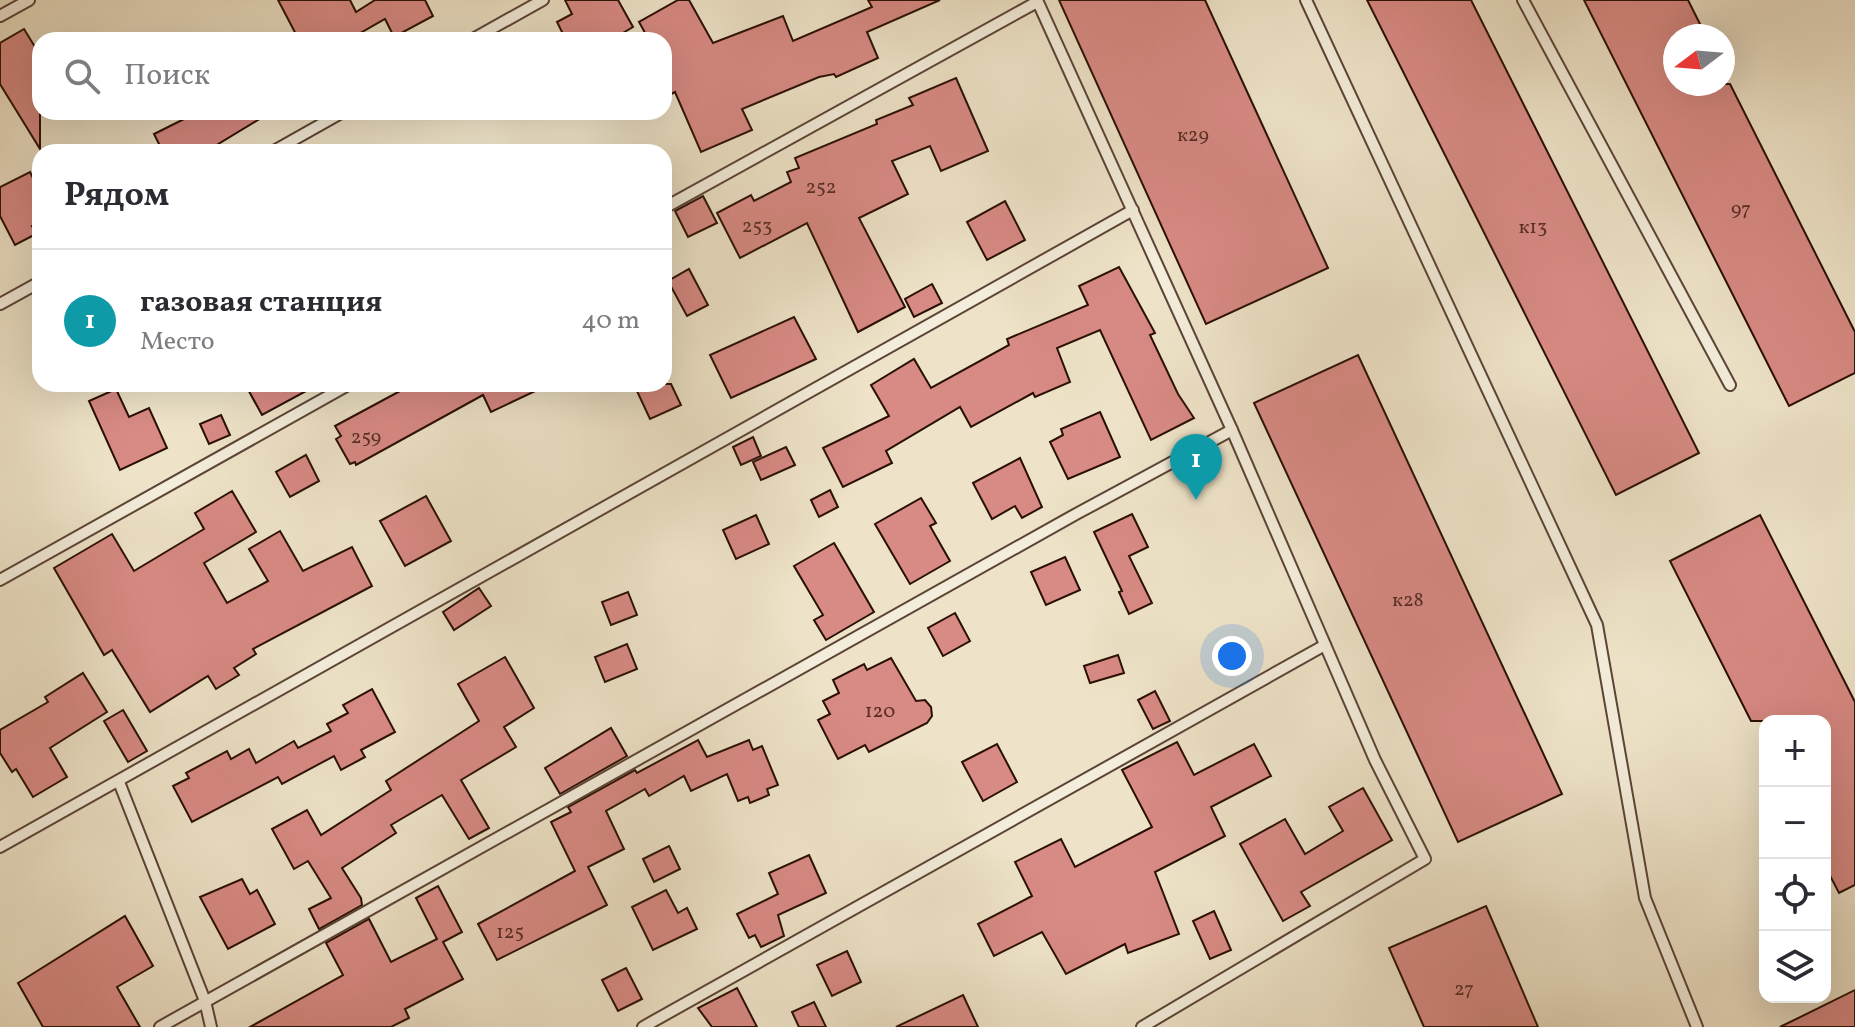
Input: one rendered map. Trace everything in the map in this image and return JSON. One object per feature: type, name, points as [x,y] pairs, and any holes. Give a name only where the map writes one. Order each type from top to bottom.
[{"type":"lane","points":[[0,16],[29,0]]},
{"type":"lane","points":[[485,32],[543,0]]},
{"type":"lane","points":[[1306,0],[1597,625],[1645,898],[1697,1027]]},
{"type":"lane","points":[[1523,0],[1730,385]]},
{"type":"lane","points":[[672,204],[1037,1],[1232,430],[1375,760],[1425,859],[1218,986],[1142,1027]]},
{"type":"lane","points":[[286,144],[329,120]]},
{"type":"lane","points":[[0,847],[1133,210]]},
{"type":"lane","points":[[0,304],[32,286]]},
{"type":"lane","points":[[0,580],[336,392]]},
{"type":"lane","points":[[160,1027],[1078,513],[1232,430]]},
{"type":"lane","points":[[643,1027],[1325,645]]},
{"type":"lane","points":[[119,782],[205,1001],[211,1027]]},
{"type":"building","points":[[278,0],[350,0],[356,12],[375,0],[425,0],[433,16],[403,32],[392,32],[385,19],[362,32],[295,32]]},
{"type":"building","points":[[565,0],[618,0],[633,27],[625,32],[562,32],[557,22],[572,14]]},
{"type":"building","points":[[678,0],[689,0],[713,43],[783,16],[793,41],[872,7],[868,0],[940,0],[867,32],[878,58],[836,77],[834,74],[819,77],[742,109],[752,130],[701,152],[675,92],[672,94],[672,32],[645,32],[639,22]]},
{"type":"building","points":[[1059,0],[1205,0],[1328,268],[1206,324]]},
{"type":"building","points":[[1367,0],[1471,0],[1699,453],[1616,495]]},
{"type":"building","points":[[1584,0],[1688,0],[1700,24],[1663,24],[1663,96],[1735,94],[1855,332],[1855,373],[1789,406]]},
{"type":"building","points":[[24,29],[32,42],[32,120],[40,120],[40,144],[37,144],[0,84],[0,43]]},
{"type":"building","points":[[956,78],[988,151],[941,171],[930,146],[892,161],[908,194],[859,218],[905,307],[858,332],[807,223],[740,258],[717,213],[751,195],[754,201],[791,182],[787,172],[799,168],[795,158],[877,124],[876,120],[913,105],[909,98]]},
{"type":"building","points":[[182,120],[258,120],[218,144],[159,144],[154,134]]},
{"type":"building","points":[[30,172],[32,176],[32,236],[15,245],[0,216],[0,187]]},
{"type":"building","points":[[703,196],[717,223],[688,237],[675,211]]},
{"type":"building","points":[[1005,201],[1025,240],[987,260],[967,222]]},
{"type":"building","points":[[1119,267],[1155,333],[1150,335],[1178,394],[1194,418],[1151,440],[1100,330],[1057,348],[1070,382],[1035,397],[1033,393],[971,427],[960,407],[886,451],[892,463],[843,487],[823,448],[889,416],[871,385],[914,359],[931,388],[1009,345],[1007,339],[1088,305],[1079,286]]},
{"type":"building","points":[[689,269],[708,305],[687,316],[672,288],[672,279]]},
{"type":"building","points":[[932,284],[942,303],[914,317],[905,299]]},
{"type":"building","points":[[794,317],[816,359],[731,398],[710,355]]},
{"type":"building","points":[[1358,355],[1562,794],[1458,842],[1254,403]]},
{"type":"building","points":[[672,386],[681,405],[650,419],[637,392],[672,392]]},
{"type":"building","points":[[109,392],[117,392],[129,417],[149,408],[167,448],[120,470],[89,401]]},
{"type":"building","points":[[249,392],[304,392],[262,415]]},
{"type":"building","points":[[398,392],[533,392],[491,412],[483,395],[356,465],[355,462],[350,464],[336,439],[341,436],[335,426]]},
{"type":"building","points":[[1100,412],[1120,457],[1068,479],[1050,442],[1063,435],[1061,429]]},
{"type":"building","points":[[221,415],[230,435],[209,444],[200,424]]},
{"type":"building","points":[[753,437],[761,456],[741,465],[733,447]]},
{"type":"building","points":[[786,447],[795,465],[761,480],[753,462]]},
{"type":"building","points":[[306,455],[319,481],[290,497],[276,472]]},
{"type":"building","points":[[1020,458],[1042,507],[1022,518],[1015,506],[992,519],[973,483]]},
{"type":"building","points":[[830,490],[838,507],[819,517],[811,500]]},
{"type":"building","points":[[232,491],[256,532],[204,563],[227,603],[268,581],[249,549],[280,531],[303,571],[352,547],[372,586],[253,649],[256,654],[234,668],[239,675],[216,689],[208,676],[150,712],[112,650],[104,655],[54,568],[112,534],[134,571],[204,529],[195,513]]},
{"type":"building","points":[[426,496],[451,541],[405,566],[380,521]]},
{"type":"building","points":[[921,498],[936,523],[930,526],[950,561],[910,584],[875,524]]},
{"type":"building","points":[[1132,514],[1148,547],[1129,556],[1152,603],[1129,614],[1119,592],[1122,591],[1094,532]]},
{"type":"building","points":[[756,515],[769,544],[736,559],[723,530]]},
{"type":"building","points":[[1760,515],[1855,702],[1855,885],[1839,893],[1831,878],[1831,715],[1759,715],[1759,721],[1751,721],[1670,561]]},
{"type":"building","points":[[834,543],[874,612],[826,640],[814,620],[823,615],[794,566]]},
{"type":"building","points":[[1065,557],[1080,590],[1046,605],[1031,572]]},
{"type":"building","points":[[479,588],[491,606],[454,630],[443,612]]},
{"type":"building","points":[[628,592],[637,615],[611,625],[602,602]]},
{"type":"building","points":[[955,613],[970,641],[943,656],[928,628]]},
{"type":"building","points":[[627,644],[637,669],[605,682],[595,657]]},
{"type":"building","points":[[1118,655],[1124,673],[1090,683],[1084,666]]},
{"type":"building","points":[[505,657],[534,708],[504,727],[516,747],[461,780],[489,828],[469,839],[442,795],[391,825],[396,833],[342,868],[361,898],[362,905],[319,929],[309,909],[331,898],[308,861],[294,869],[272,829],[307,810],[321,835],[391,790],[386,781],[479,721],[458,684]]},
{"type":"building","points":[[891,658],[916,701],[925,700],[931,707],[932,716],[927,723],[869,752],[865,745],[838,759],[818,720],[830,714],[823,701],[839,693],[833,680],[864,664],[867,670]]},
{"type":"building","points":[[83,673],[107,712],[50,748],[67,777],[33,797],[16,769],[12,772],[0,753],[0,730],[48,702],[45,697]]},
{"type":"building","points":[[372,689],[395,732],[361,750],[365,757],[341,770],[334,756],[282,784],[278,777],[192,822],[173,786],[189,778],[186,773],[227,751],[231,759],[249,749],[256,763],[294,741],[298,748],[331,731],[327,724],[348,713],[343,705]]},
{"type":"building","points":[[1155,691],[1170,721],[1153,729],[1138,700]]},
{"type":"building","points":[[123,710],[147,751],[128,762],[104,721]]},
{"type":"building","points":[[611,728],[627,756],[560,794],[545,768]]},
{"type":"building","points":[[698,740],[707,757],[749,740],[753,750],[762,746],[778,785],[767,789],[769,795],[750,803],[748,797],[738,801],[727,774],[691,791],[684,776],[649,796],[645,789],[606,811],[624,849],[588,867],[607,905],[497,960],[478,924],[575,871],[551,822],[571,812],[568,807]]},
{"type":"building","points":[[1177,742],[1194,775],[1254,744],[1271,776],[1211,807],[1225,836],[1155,872],[1179,934],[1128,953],[1125,944],[1066,974],[1042,932],[994,956],[978,924],[1032,896],[1015,862],[1061,839],[1075,867],[1152,827],[1122,770]]},
{"type":"building","points":[[997,744],[1017,782],[983,801],[962,762]]},
{"type":"building","points":[[1363,788],[1392,840],[1301,892],[1310,906],[1283,921],[1240,844],[1285,819],[1305,854],[1343,831],[1329,807]]},
{"type":"building","points":[[669,846],[680,869],[654,882],[643,859]]},
{"type":"building","points":[[809,855],[826,893],[778,915],[784,936],[761,947],[755,935],[749,938],[737,914],[778,894],[769,873]]},
{"type":"building","points":[[242,879],[250,894],[257,890],[275,924],[228,949],[200,897]]},
{"type":"building","points":[[438,886],[462,932],[443,942],[463,979],[405,1009],[409,1018],[391,1027],[250,1027],[343,975],[326,943],[369,919],[391,962],[437,939],[416,898]]},
{"type":"building","points":[[666,890],[678,913],[687,908],[697,929],[653,950],[632,907]]},
{"type":"building","points":[[1486,906],[1538,1027],[1424,1027],[1389,948]]},
{"type":"building","points":[[1214,911],[1231,950],[1210,959],[1193,921]]},
{"type":"building","points":[[125,916],[153,966],[117,987],[140,1027],[43,1027],[18,983]]},
{"type":"building","points":[[847,951],[861,982],[832,996],[817,965]]},
{"type":"building","points":[[626,968],[642,999],[618,1011],[602,980]]},
{"type":"building","points":[[737,988],[757,1027],[712,1027],[698,1008]]},
{"type":"building","points":[[1855,990],[1855,1027],[1780,1027],[1831,1003]]},
{"type":"building","points":[[963,995],[978,1027],[896,1027]]},
{"type":"building","points":[[814,1002],[826,1027],[799,1027],[792,1012]]},
{"type":"place","name":"газовая станция","points":[[1196,500]]}]
